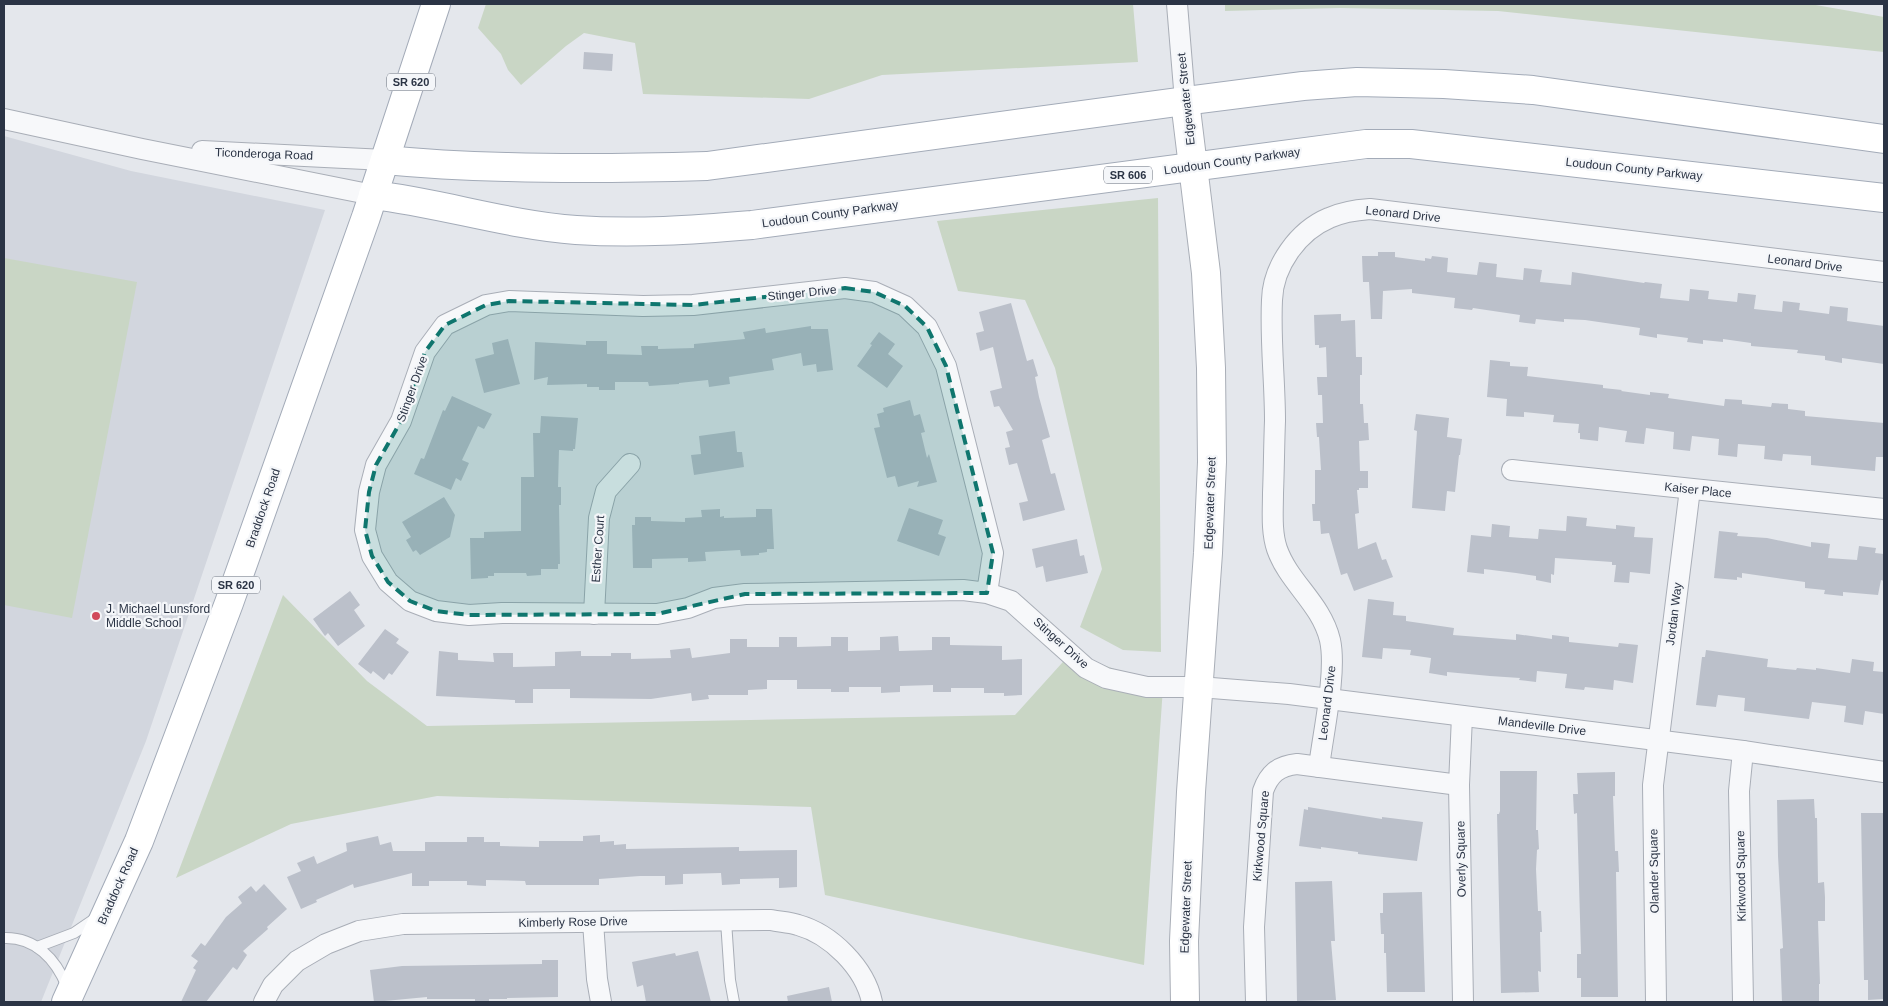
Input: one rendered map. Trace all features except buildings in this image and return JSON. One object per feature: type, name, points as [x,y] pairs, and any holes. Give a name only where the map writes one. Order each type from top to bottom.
[{"type":"main road","name":"Braddock Road","points":[[68,998],[139,841],[229,603],[373,195],[436,4]]},
{"type":"main road","points":[[385,160],[536,168],[631,169],[708,166],[1185,100],[1302,86],[1357,82],[1444,84],[1533,90],[1884,139]]},
{"type":"main road","name":"Edgewater Street","points":[[1185,100],[1206,273],[1211,368],[1212,462],[1208,553],[1191,792],[1184,941],[1185,1002]]},
{"type":"main road","name":"Loudoun County Parkway","points":[[373,195],[404,198],[532,224],[576,230],[664,232],[752,225],[1366,144],[1411,144],[1884,198]]},
{"type":"street","name":"Edgewater Street","points":[[1177,4],[1185,100]]},
{"type":"street","name":"Ticonderoga Road","points":[[4,119],[142,149],[373,195]]},
{"type":"street","name":"Ticonderoga Road","points":[[142,149],[385,160]]},
{"type":"street","name":"Leonard Drive","points":[[1319,767],[1332,660],[1328,633],[1314,603],[1285,568],[1277,548],[1273,527],[1275,413],[1272,299],[1276,278],[1283,262],[1294,244],[1310,229],[1349,211],[1370,209],[1884,272]]},
{"type":"street","name":"Stinger Drive","points":[[987,593],[993,553],[946,366],[928,327],[905,306],[874,292],[845,288],[693,304],[643,306],[509,301],[486,305],[445,325],[425,352],[401,421],[376,465],[369,492],[365,530],[372,556],[388,582],[410,601],[436,611],[469,615],[657,614],[688,608],[714,598],[745,594],[963,590],[987,593],[1012,601],[1086,668],[1106,678],[1147,687],[1199,687]]},
{"type":"street","name":"Esther Court","points":[[594,614],[599,518],[606,491],[630,464]]},
{"type":"street","name":"Kaiser Place","points":[[1512,470],[1884,509]]},
{"type":"street","name":"Jordan Way","points":[[1658,740],[1690,489]]},
{"type":"street","name":"Mandeville Drive","points":[[1199,687],[1289,694],[1743,751],[1884,772]]},
{"type":"street","name":"Overly Square","points":[[1462,716],[1459,785],[1464,1002]]},
{"type":"street","name":"Olander Square","points":[[1656,1002],[1653,785],[1658,740]]},
{"type":"street","name":"Kirkwood Square","points":[[1743,751],[1739,791],[1743,1002]]},
{"type":"street","name":"Kirkwood Square","points":[[1256,1002],[1254,927],[1263,791],[1267,780],[1276,770],[1287,765],[1297,764],[1459,785]]},
{"type":"street","name":"Kimberly Rose Drive","points":[[264,1002],[273,985],[297,960],[326,944],[359,930],[403,924],[771,920],[799,925],[843,950],[860,974],[872,1002]]},
{"type":"street","points":[[593,922],[597,979],[601,1002]]},
{"type":"lane","points":[[37,947],[74,933],[107,911]]},
{"type":"lane","points":[[726,921],[730,980],[734,1002]]},
{"type":"lane","points":[[4,938],[17,938],[37,947],[53,960],[61,971],[68,998]]},
{"type":"highlighted area","points":[[845,288],[874,292],[905,306],[927,327],[946,366],[993,553],[987,593],[745,594],[657,614],[469,615],[436,611],[410,601],[388,582],[372,556],[365,530],[369,492],[376,465],[401,421],[425,352],[445,325],[486,305],[509,301],[693,305]]},
{"type":"shaded area","name":"J. Michael Lunsford Middle School","points":[[4,136],[131,171],[325,210],[146,741],[41,1002],[4,1002]]},
{"type":"green space","points":[[486,4],[1133,4],[1138,62],[882,75],[809,99],[643,94],[635,43],[584,33],[521,85],[508,70],[501,54],[478,28]]},
{"type":"green space","points":[[1225,4],[1810,4],[1884,17],[1884,52],[1498,11],[1340,8],[1225,11]]},
{"type":"green space","points":[[1158,198],[1161,652],[1123,650],[1080,627],[1102,569],[1055,368],[1025,300],[958,291],[937,221]]},
{"type":"green space","points":[[4,258],[137,282],[72,618],[4,605]]},
{"type":"green space","points":[[283,595],[367,681],[427,726],[1015,715],[1071,653],[1163,687],[1144,965],[825,895],[811,807],[437,796],[291,824],[176,878]]},
{"type":"place","name":"J. Michael Lunsford Middle School","points":[[96,616]]}]
